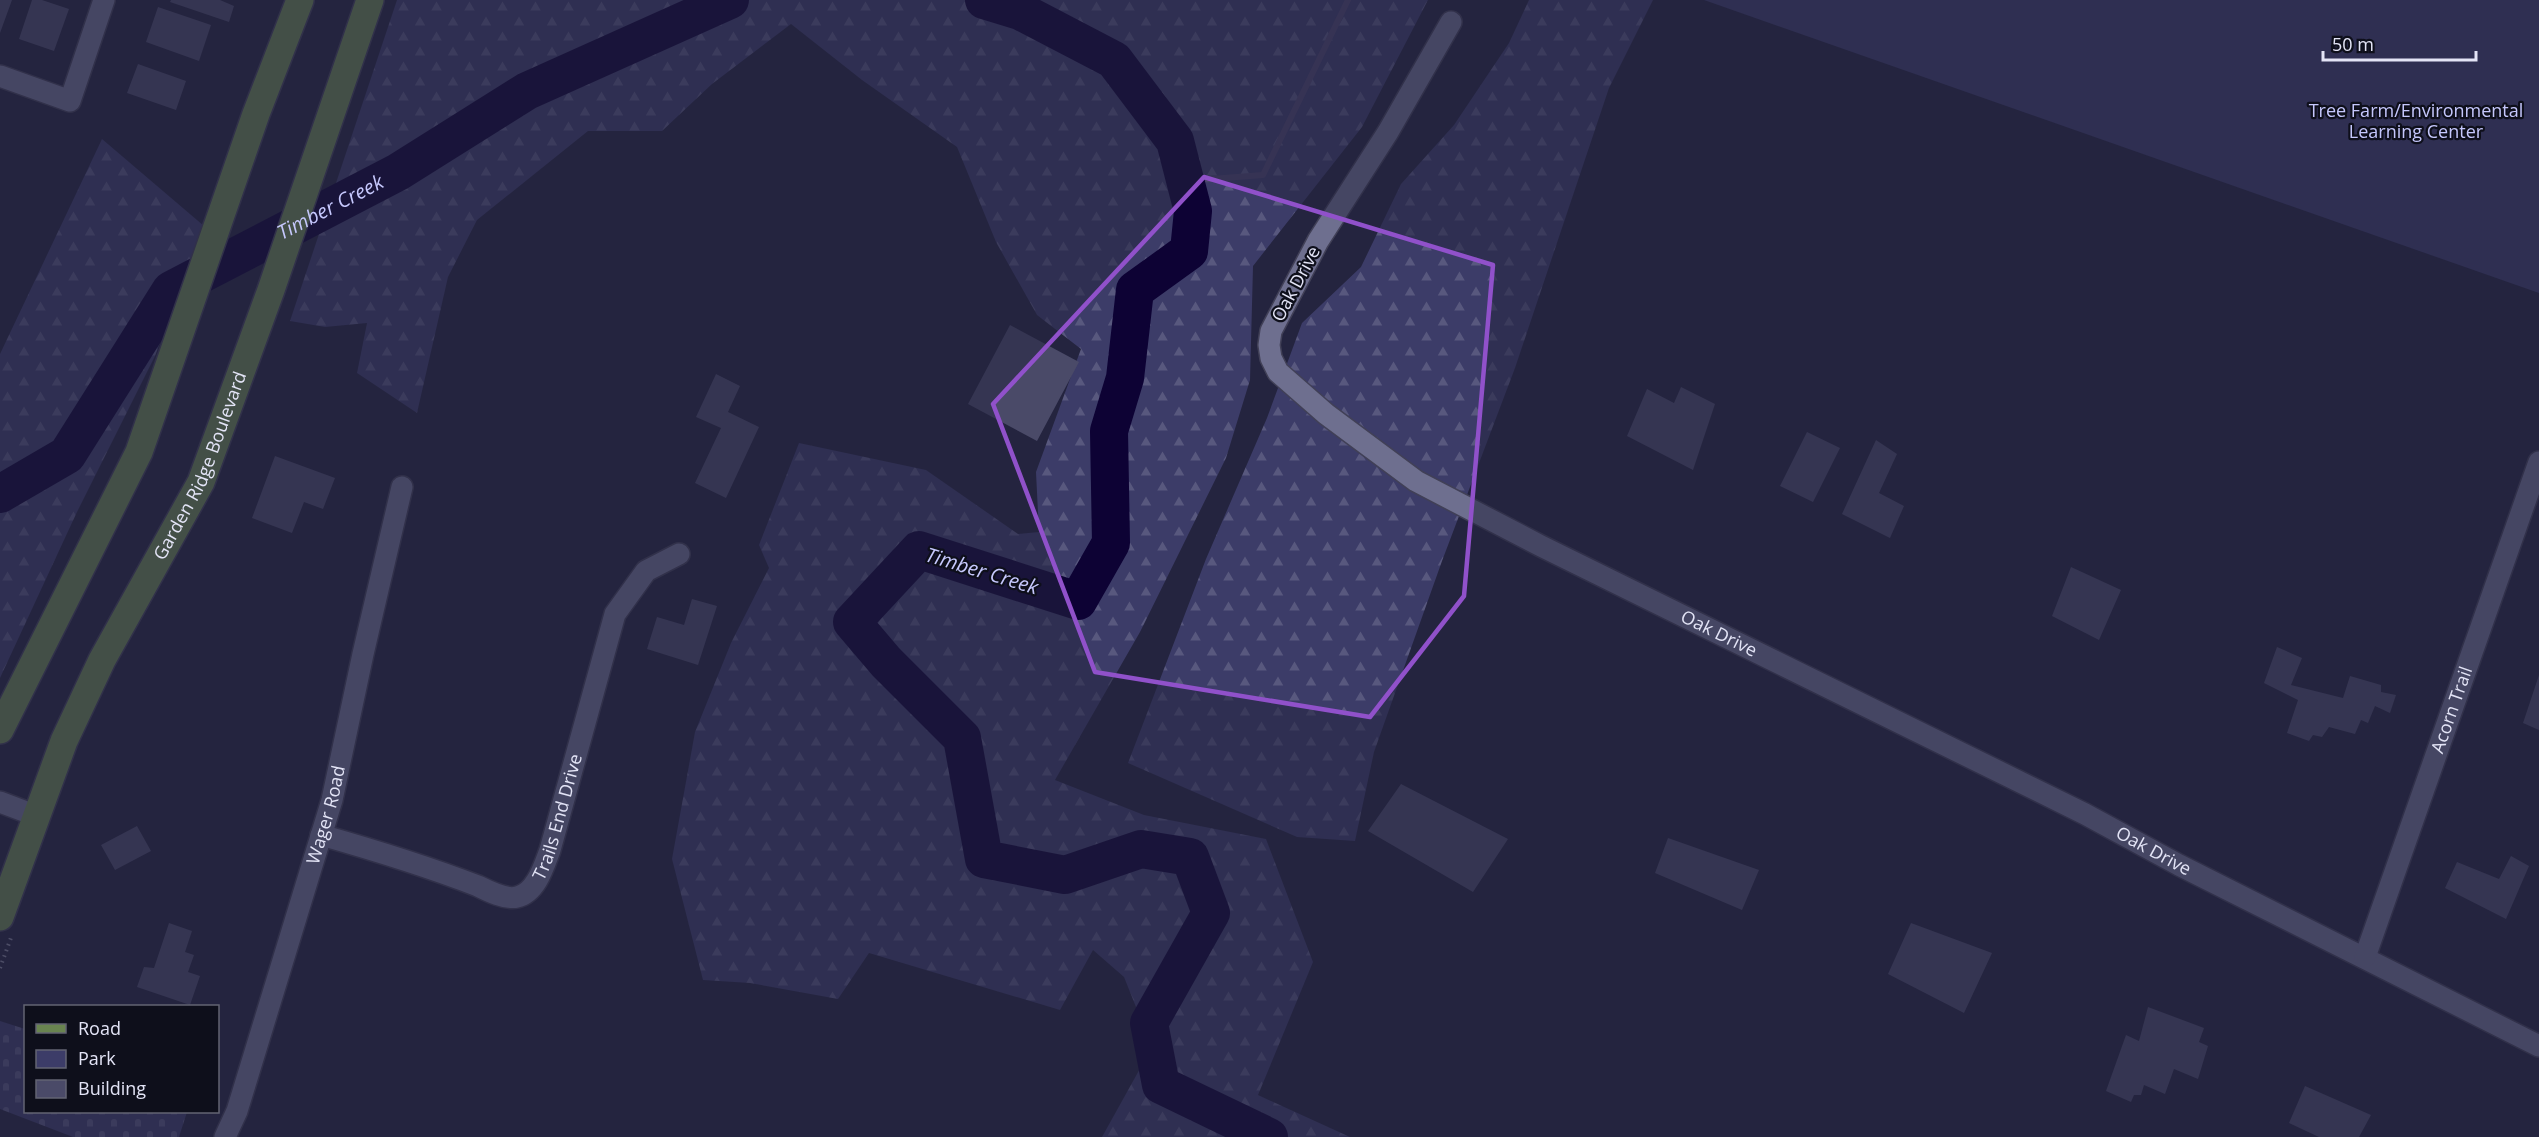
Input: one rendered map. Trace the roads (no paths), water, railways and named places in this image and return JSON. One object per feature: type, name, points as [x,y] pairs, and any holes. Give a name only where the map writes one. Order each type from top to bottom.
[{"type":"main road","points":[[0,730],[140,452],[256,114],[300,0]]},
{"type":"main road","name":"Garden Ridge Boulevard","points":[[0,917],[64,741],[102,660],[201,482],[332,114],[370,0]]},
{"type":"street","points":[[0,76],[70,101],[104,0]]},
{"type":"street","name":"Oak Drive","points":[[1451,22],[1388,132],[1318,241],[1281,309],[1271,331],[1269,345],[1271,358],[1278,372],[1326,414],[1416,481],[1541,546],[1660,602],[2074,809],[2179,865],[2539,1046]]},
{"type":"street","name":"Acorn Trail","points":[[2365,957],[2539,462]]},
{"type":"street","name":"Wager Road","points":[[225,1137],[237,1111],[332,800],[402,487]]},
{"type":"street","name":"Trails End Drive","points":[[321,835],[381,852],[493,892],[516,898],[528,892],[540,874],[550,850],[615,614],[646,571],[679,554]]},
{"type":"street","points":[[0,802],[37,816]]},
{"type":"waterway","name":"Timber Creek","points":[[0,494],[67,455],[171,290],[398,172],[527,91],[730,0]]},
{"type":"waterway","name":"Timber Creek","points":[[984,0],[1020,11],[1114,60],[1175,141],[1193,211],[1189,251],[1135,290],[1125,378],[1109,431],[1111,543],[1078,601],[919,550],[852,622],[886,662],[962,738],[984,859],[1065,875],[1141,849],[1190,857],[1211,913],[1149,1023],[1161,1085],[1269,1137]]},
{"type":"waterway","points":[[1185,181],[1263,175],[1348,0]]},
{"type":"park label","name":"Tree Farm/Environmental Learning Center","points":[[2416,121]]}]
